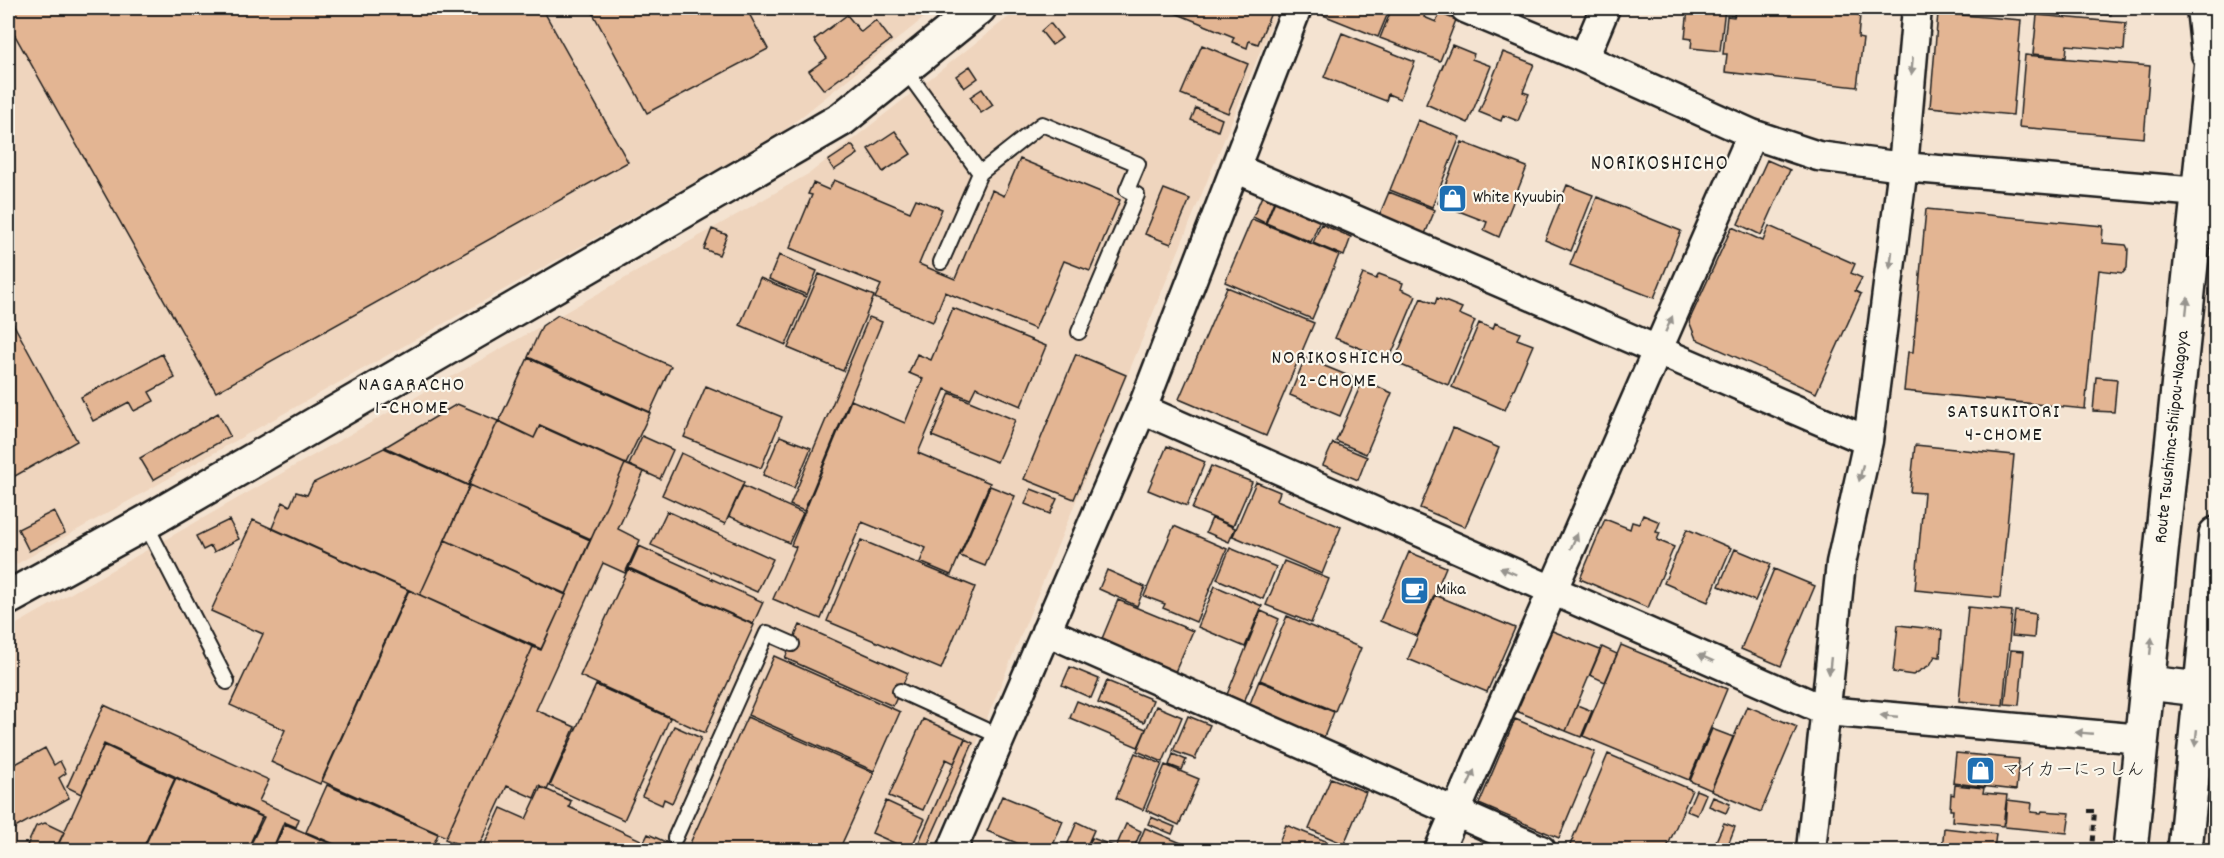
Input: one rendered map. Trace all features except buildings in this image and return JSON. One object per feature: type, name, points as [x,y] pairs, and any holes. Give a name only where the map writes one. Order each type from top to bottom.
[{"type":"street","points":[[8,598],[145,523],[842,119],[979,8]]},
{"type":"street","points":[[952,850],[1142,408],[1297,8]]},
{"type":"street","points":[[1465,8],[1584,58],[1752,134],[1818,156],[1903,167],[2199,192]]},
{"type":"street","points":[[1584,58],[1605,8]]},
{"type":"street","points":[[1811,850],[1841,563],[1868,441],[1903,167],[1917,8]]},
{"type":"street","points":[[2201,8],[2210,86]]},
{"type":"street","name":"Route Tsushima-Shiipou-Nagoya","points":[[2130,850],[2217,23]]},
{"type":"street","points":[[1439,850],[1752,134]]},
{"type":"street","points":[[1235,168],[1868,441]]},
{"type":"street","points":[[1142,408],[1826,711],[2142,739]]},
{"type":"street","points":[[2185,850],[2209,690],[2217,534]]},
{"type":"street","points":[[1046,631],[1541,850]]},
{"type":"street","points":[[2148,683],[2209,690]]},
{"type":"lane","points":[[904,69],[980,173]]},
{"type":"lane","points":[[941,262],[980,173],[1042,124],[1138,164],[1127,190],[1137,195],[1079,332]]},
{"type":"lane","points":[[145,523],[227,682]]},
{"type":"lane","points":[[675,838],[767,633],[792,644]]},
{"type":"lane","points":[[900,691],[1001,737]]},
{"type":"path","points":[[2088,811],[2095,811],[2092,850]]},
{"type":"shaded area","points":[[8,8],[918,8],[925,17],[780,134],[8,569]]},
{"type":"shaded area","points":[[1020,8],[1278,8],[933,850],[8,850],[8,629],[810,173]]},
{"type":"place","name":"White Kyuubin","points":[[1452,198]]},
{"type":"place","name":"Mika","points":[[1415,590]]},
{"type":"place","name":"マイカーにっしん","points":[[1981,771]]},
{"type":"district","name":"NORIKOSHICHO","points":[[1660,165]]},
{"type":"district","name":"NORIKOSHICHO 2-CHOME","points":[[1338,370]]},
{"type":"district","name":"NAGARACHO 1-CHOME","points":[[412,398]]},
{"type":"district","name":"SATSUKITORI 4-CHOME","points":[[2004,424]]}]
